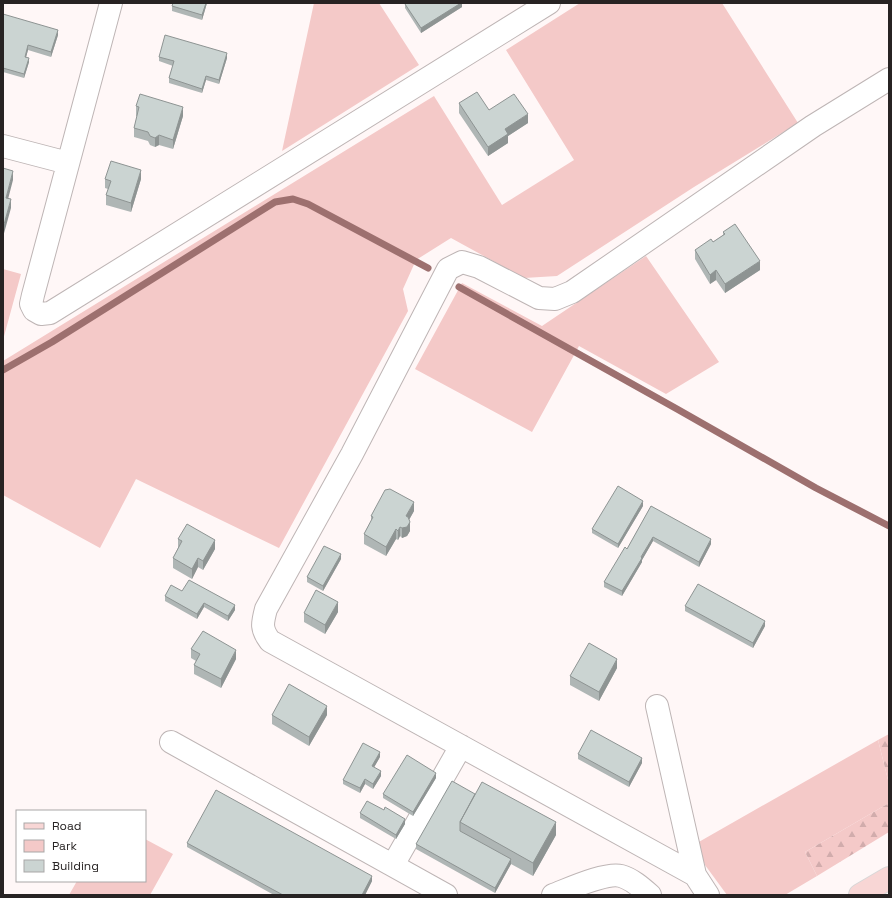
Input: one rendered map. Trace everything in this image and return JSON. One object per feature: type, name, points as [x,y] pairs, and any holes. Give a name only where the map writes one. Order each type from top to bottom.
[{"type":"main road","points":[[860,895],[889,878]]},
{"type":"street","points":[[111,3],[32,295],[31,304],[34,310],[41,314],[50,313],[549,3]]},
{"type":"street","points":[[695,875],[270,641],[265,634],[262,624],[266,609],[352,454],[448,269],[462,262],[479,267],[539,298],[555,299],[572,292],[813,126],[889,79]]},
{"type":"street","points":[[3,146],[68,163]]},
{"type":"street","points":[[657,706],[695,875],[707,895]]},
{"type":"street","points":[[171,742],[446,895]]},
{"type":"street","points":[[393,865],[461,746]]},
{"type":"street","points":[[553,895],[602,877],[620,876],[634,882],[650,895]]},
{"type":"green space","points":[[314,3],[379,3],[419,65],[282,151]]},
{"type":"green space","points":[[580,3],[722,3],[798,123],[694,187],[557,276],[524,278],[451,238],[416,260],[403,289],[408,311],[279,548],[136,479],[100,548],[3,495],[3,361],[434,96],[502,205],[574,160],[506,50]]},
{"type":"green space","points":[[646,256],[719,362],[666,394],[579,346],[532,432],[415,369],[462,283],[542,326]]},
{"type":"green space","points":[[3,269],[21,274],[3,340]]},
{"type":"green space","points":[[889,734],[889,784],[878,740]]},
{"type":"green space","points":[[878,740],[889,784],[889,803],[805,852],[817,876],[785,895],[727,895],[705,865],[697,843]]},
{"type":"green space","points":[[889,803],[889,832],[817,876],[805,852]]},
{"type":"green space","points":[[146,840],[173,854],[150,895],[69,895],[76,882],[146,882]]},
{"type":"building","points":[[173,3],[206,3],[202,15],[172,6]]},
{"type":"building","points":[[461,3],[421,28],[405,4]]},
{"type":"building","points":[[3,14],[58,30],[51,52],[28,45],[25,57],[29,58],[24,74],[3,68]]},
{"type":"building","points":[[165,35],[227,53],[219,80],[206,76],[202,89],[169,78],[174,61],[159,57]]},
{"type":"building","points":[[477,92],[489,110],[514,94],[528,114],[505,129],[508,134],[488,147],[459,103]]},
{"type":"building","points":[[140,94],[183,107],[173,140],[159,135],[155,138],[150,136],[148,132],[134,128],[139,107],[136,106]]},
{"type":"building","points":[[111,161],[141,170],[131,203],[106,195],[111,181],[105,179]]},
{"type":"building","points":[[3,168],[13,171],[6,198],[11,199],[3,228]]},
{"type":"building","points":[[735,224],[760,261],[725,284],[716,270],[710,275],[695,250],[711,239],[713,242],[725,234],[723,232]]},
{"type":"building","points":[[618,486],[643,501],[618,544],[592,529]]},
{"type":"building","points":[[390,489],[414,502],[406,516],[410,522],[407,527],[400,527],[398,531],[396,529],[386,547],[364,534],[373,517],[371,516],[385,490]]},
{"type":"building","points":[[651,506],[711,539],[699,562],[653,537],[622,591],[604,582],[625,547],[627,549]]},
{"type":"building","points":[[187,524],[215,540],[203,561],[198,558],[192,569],[173,558],[182,541],[178,539]]},
{"type":"building","points":[[324,546],[341,554],[323,586],[307,577]]},
{"type":"building","points":[[189,580],[235,605],[228,616],[204,603],[197,614],[165,596],[171,585],[182,591]]},
{"type":"building","points":[[698,584],[765,621],[753,643],[685,606]]},
{"type":"building","points":[[316,590],[338,602],[325,625],[304,613]]},
{"type":"building","points":[[203,631],[236,650],[221,679],[194,665],[200,654],[191,649]]},
{"type":"building","points":[[589,643],[617,659],[599,692],[570,676]]},
{"type":"building","points":[[289,684],[327,706],[309,737],[272,715]]},
{"type":"building","points":[[591,730],[642,758],[629,782],[578,754]]},
{"type":"building","points":[[363,743],[380,752],[372,766],[381,771],[373,784],[365,779],[360,788],[343,780]]},
{"type":"building","points":[[407,755],[436,773],[413,812],[383,794]]},
{"type":"building","points":[[452,781],[475,794],[460,822],[460,831],[511,859],[495,888],[416,844]]},
{"type":"building","points":[[482,782],[556,822],[533,863],[460,822]]},
{"type":"building","points":[[216,790],[372,876],[362,895],[283,895],[187,843]]},
{"type":"building","points":[[367,801],[384,810],[385,807],[405,819],[396,835],[360,813]]},
{"type":"waterway","points":[[3,370],[52,342],[275,202],[293,199],[308,204],[428,268]]},
{"type":"waterway","points":[[459,287],[816,488],[889,526]]}]
